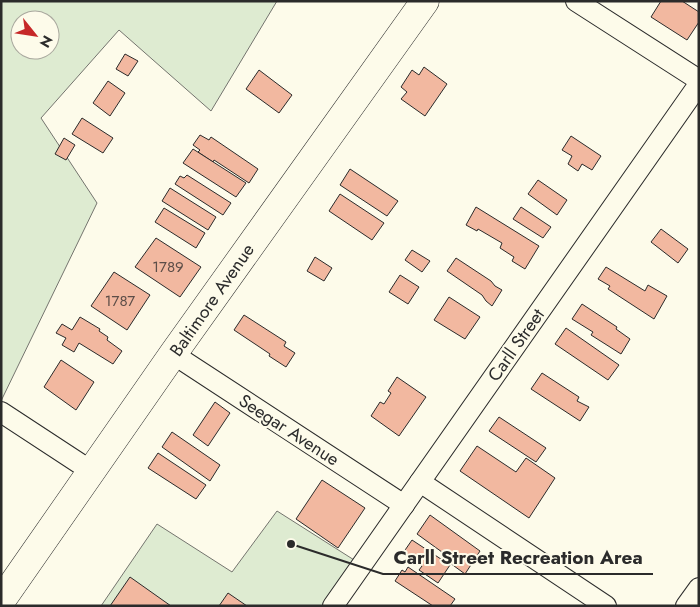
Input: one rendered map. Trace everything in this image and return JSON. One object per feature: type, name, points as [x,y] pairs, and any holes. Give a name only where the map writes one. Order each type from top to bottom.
[{"type":"street","name":"Baltimore Avenue","points":[[1,601],[425,1]]},
{"type":"street","points":[[576,1],[699,80]]},
{"type":"street","name":"Carll Street","points":[[334,606],[699,84]]},
{"type":"street","name":"Seegar Avenue","points":[[174,354],[404,505]]},
{"type":"street","points":[[1,412],[92,471]]},
{"type":"street","points":[[420,482],[606,606]]},
{"type":"street","points":[[686,606],[699,588]]},
{"type":"green space","points":[[1,1],[277,1],[211,111],[119,30],[41,118],[97,203],[1,401]]},
{"type":"green space","points":[[277,511],[362,565],[333,606],[101,606],[157,524],[232,572]]},
{"type":"building","points":[[661,1],[682,1],[699,12],[699,22],[687,40],[651,17]]},
{"type":"building","points":[[125,54],[138,61],[128,76],[116,69]]},
{"type":"building","points":[[424,67],[447,84],[425,116],[401,99],[407,92],[401,87],[412,70],[419,75]]},
{"type":"building","points":[[259,70],[292,95],[279,113],[246,89]]},
{"type":"building","points":[[108,81],[125,93],[110,116],[93,103]]},
{"type":"building","points":[[82,118],[113,138],[103,153],[72,134]]},
{"type":"building","points":[[200,135],[209,140],[211,137],[258,169],[249,183],[198,152],[200,150],[193,145]]},
{"type":"building","points":[[571,136],[601,156],[592,170],[582,164],[578,171],[568,164],[572,156],[562,150]]},
{"type":"building","points":[[64,138],[75,145],[66,160],[55,154]]},
{"type":"building","points":[[193,149],[246,183],[236,197],[183,163]]},
{"type":"building","points":[[350,169],[398,201],[387,216],[340,185]]},
{"type":"building","points":[[187,175],[231,203],[223,215],[175,184],[180,176],[184,178]]},
{"type":"building","points":[[538,180],[567,200],[557,215],[528,194]]},
{"type":"building","points":[[170,188],[216,217],[208,230],[162,201]]},
{"type":"building","points":[[340,194],[384,223],[372,240],[329,211]]},
{"type":"building","points":[[476,207],[539,246],[525,269],[512,261],[514,257],[500,248],[502,243],[478,229],[477,231],[466,225]]},
{"type":"building","points":[[521,207],[551,227],[543,238],[513,219]]},
{"type":"building","points":[[164,208],[205,233],[196,248],[155,222]]},
{"type":"building","points":[[661,229],[688,249],[678,263],[651,242]]},
{"type":"building","points":[[156,238],[201,267],[180,297],[135,267]]},
{"type":"building","points":[[412,250],[430,261],[422,272],[405,260]]},
{"type":"building","points":[[315,257],[332,268],[324,281],[307,271]]},
{"type":"building","points":[[456,258],[502,290],[492,306],[482,295],[447,271]]},
{"type":"building","points":[[606,267],[645,291],[648,285],[667,296],[654,319],[608,289],[610,286],[598,279]]},
{"type":"building","points":[[114,272],[150,295],[127,330],[91,306]]},
{"type":"building","points":[[400,275],[419,287],[408,304],[389,292]]},
{"type":"building","points":[[449,297],[480,317],[465,339],[434,320]]},
{"type":"building","points":[[582,304],[617,327],[616,329],[630,339],[621,354],[591,335],[593,332],[572,319]]},
{"type":"building","points":[[244,315],[286,342],[284,346],[295,353],[286,367],[234,330]]},
{"type":"building","points":[[80,317],[100,329],[99,331],[108,337],[107,340],[122,351],[113,364],[79,343],[74,352],[62,345],[66,338],[56,333],[62,324],[72,330]]},
{"type":"building","points":[[566,328],[619,365],[608,380],[555,344]]},
{"type":"building","points":[[61,360],[94,382],[76,410],[44,387]]},
{"type":"building","points":[[542,373],[579,397],[577,401],[589,407],[580,421],[531,389]]},
{"type":"building","points":[[397,377],[426,397],[399,436],[371,416],[380,402],[384,404],[391,393],[388,391]]},
{"type":"building","points":[[215,402],[230,413],[208,446],[193,435]]},
{"type":"building","points":[[499,417],[546,448],[536,462],[489,431]]},
{"type":"building","points":[[172,432],[220,465],[210,481],[162,447]]},
{"type":"building","points":[[477,446],[516,472],[526,458],[555,478],[529,518],[460,471]]},
{"type":"building","points":[[158,453],[206,485],[196,499],[148,468]]},
{"type":"building","points":[[322,480],[365,508],[338,548],[296,519]]},
{"type":"building","points":[[430,515],[480,551],[465,574],[450,563],[453,560],[417,534]]},
{"type":"building","points":[[412,540],[450,565],[438,583],[419,570],[422,566],[403,553]]},
{"type":"building","points":[[408,567],[455,599],[450,606],[433,606],[395,581],[402,570],[405,572]]},
{"type":"building","points":[[130,577],[171,606],[110,606]]},
{"type":"building","points":[[228,593],[247,606],[219,606]]},
{"type":"place","name":"Carll Street Recreation Area","points":[[291,544]]}]
